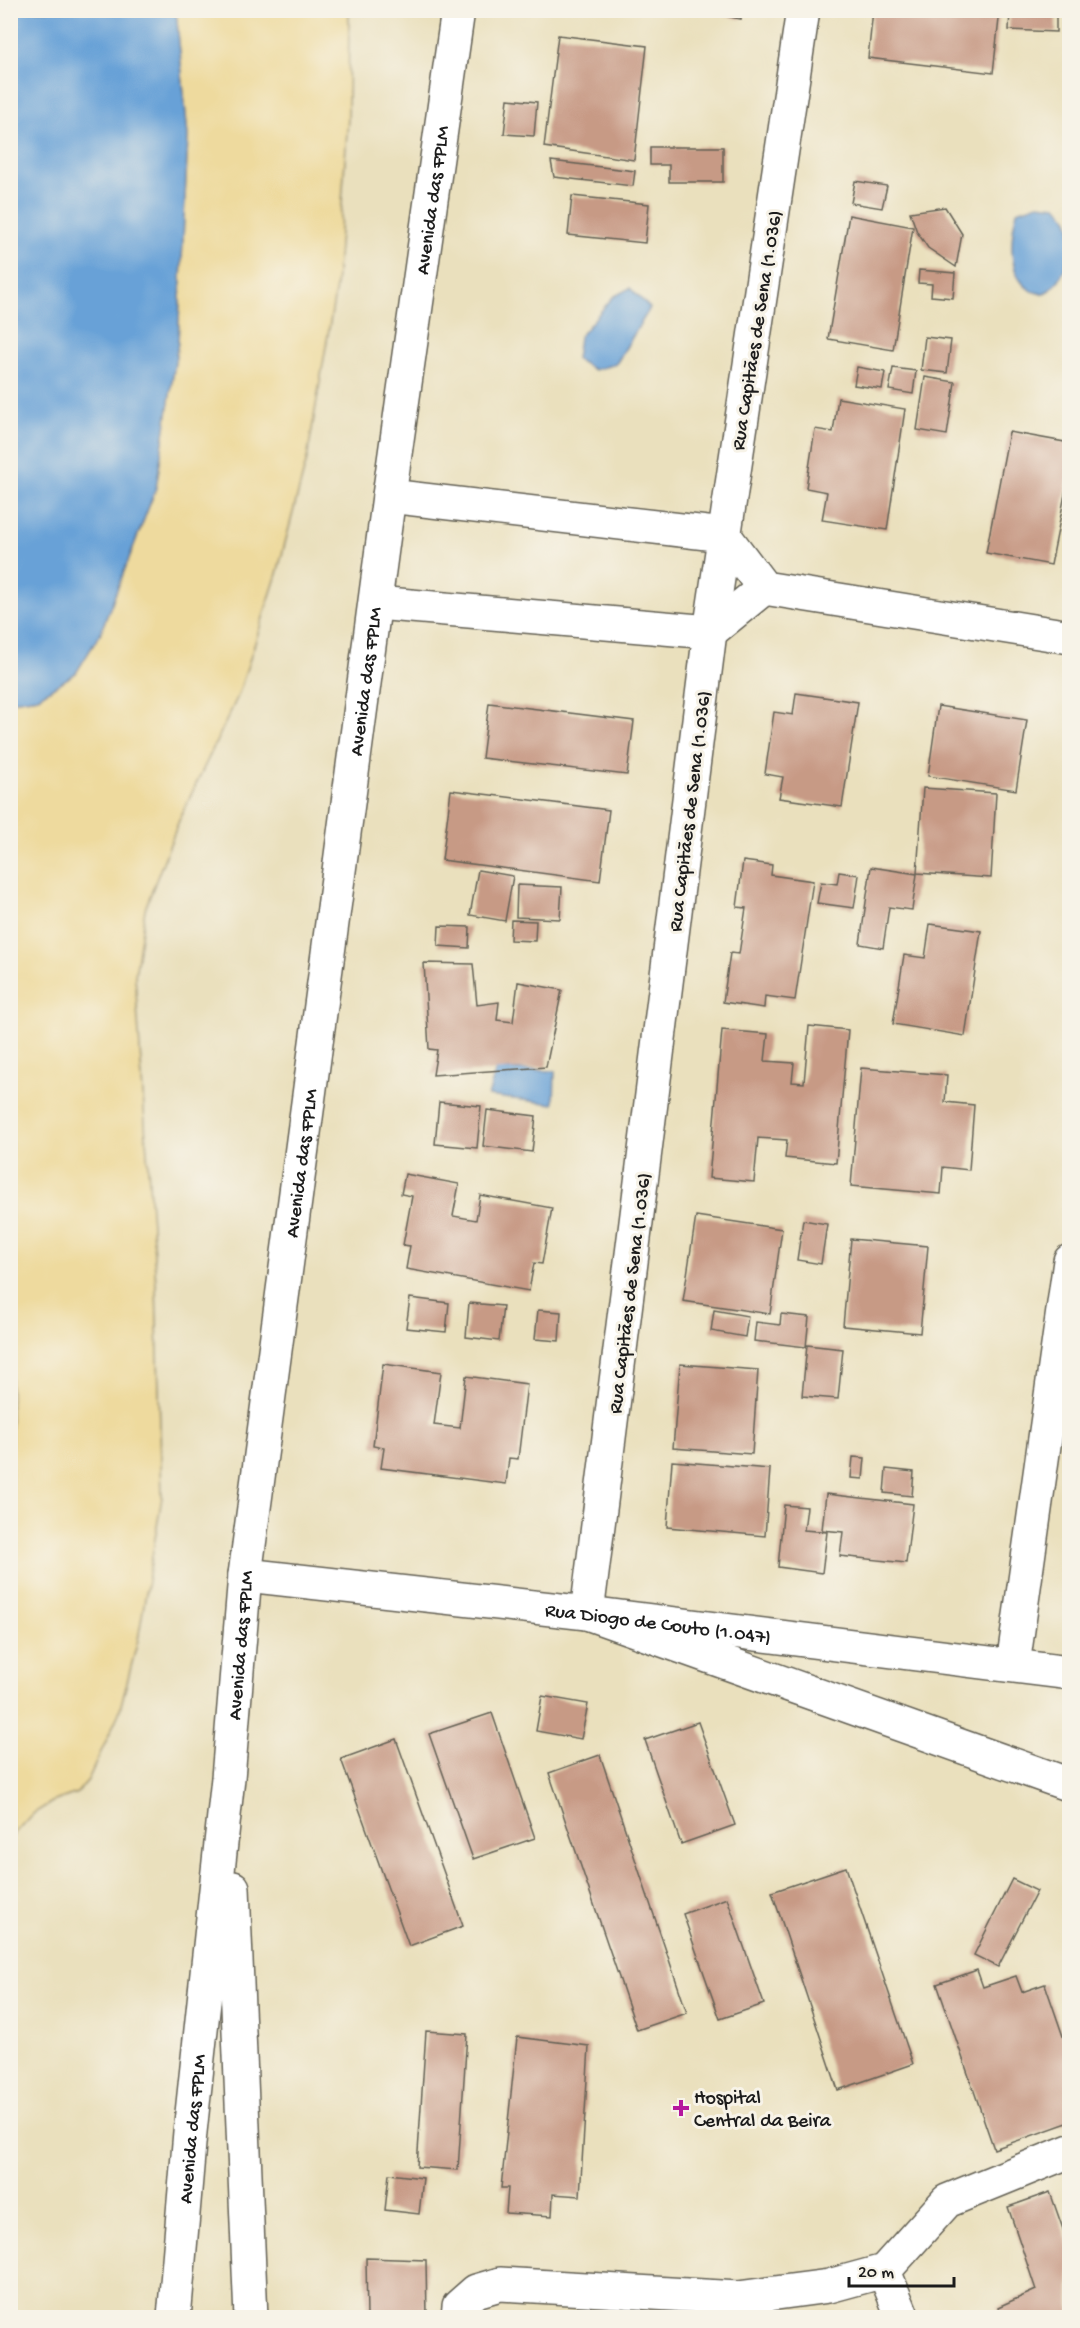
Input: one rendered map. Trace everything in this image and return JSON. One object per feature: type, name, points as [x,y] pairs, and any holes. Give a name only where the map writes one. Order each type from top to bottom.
[{"type":"street","name":"Avenida das FPLM","points":[[174,2318],[190,2132],[228,1778],[245,1575],[389,495],[458,10]]},
{"type":"street","name":"Rua Capitães de Sena (1.036)","points":[[587,1613],[710,633],[803,10]]},
{"type":"street","points":[[389,495],[724,535],[764,588],[1070,637]]},
{"type":"street","points":[[376,603],[710,633],[764,588]]},
{"type":"street","points":[[1013,1665],[1070,1261]]},
{"type":"street","name":"Rua Diogo de Couto (1.047)","points":[[245,1575],[587,1613],[1070,1673]]},
{"type":"street","points":[[587,1613],[1070,1785]]},
{"type":"street","points":[[228,1778],[251,2318]]},
{"type":"street","points":[[458,2318],[459,2306],[476,2291],[500,2284],[738,2298],[829,2286],[884,2271],[947,2200],[1070,2151]]},
{"type":"street","points":[[884,2271],[903,2318]]},
{"type":"sand","points":[[176,11],[349,11],[348,118],[336,287],[307,459],[277,574],[238,696],[180,818],[145,909],[135,976],[156,1285],[162,1497],[138,1640],[119,1713],[88,1780],[77,1793],[52,1802],[31,1815],[11,1837],[11,701],[38,697],[76,673],[100,634],[156,488],[178,342],[188,136]]},
{"type":"water","points":[[11,10],[176,11],[188,136],[178,342],[156,488],[100,634],[76,673],[38,697],[11,701]]},
{"type":"water","points":[[1038,204],[1057,206],[1068,220],[1071,233],[1067,262],[1063,272],[1053,287],[1042,293],[1031,290],[1022,282],[1012,253],[1017,211]]},
{"type":"water","points":[[630,288],[650,308],[616,364],[594,370],[576,359],[579,337],[613,297]]},
{"type":"water","points":[[496,1069],[555,1071],[554,1104],[488,1096]]},
{"type":"building","points":[[695,10],[742,10],[741,19]]},
{"type":"building","points":[[873,10],[1000,10],[993,73],[868,58]]},
{"type":"building","points":[[1010,10],[1056,10],[1056,32],[1009,30]]},
{"type":"building","points":[[558,35],[647,46],[634,160],[544,147]]},
{"type":"building","points":[[508,99],[537,102],[534,136],[504,134]]},
{"type":"building","points":[[650,147],[723,147],[723,182],[669,182],[669,165],[650,165]]},
{"type":"building","points":[[551,161],[635,171],[633,186],[554,177]]},
{"type":"building","points":[[855,181],[887,186],[882,208],[851,203]]},
{"type":"building","points":[[572,196],[649,204],[645,243],[568,235]]},
{"type":"building","points":[[945,207],[962,234],[956,267],[928,248],[917,232],[910,212]]},
{"type":"building","points":[[849,215],[913,227],[893,350],[828,339]]},
{"type":"building","points":[[919,270],[955,273],[953,298],[931,296],[932,284],[918,283]]},
{"type":"building","points":[[925,337],[951,340],[947,373],[921,370]]},
{"type":"building","points":[[857,367],[885,372],[882,389],[854,385]]},
{"type":"building","points":[[893,368],[916,371],[913,394],[889,390]]},
{"type":"building","points":[[925,377],[955,382],[947,435],[917,430]]},
{"type":"building","points":[[838,398],[905,409],[887,530],[822,520],[827,492],[806,488],[815,429],[833,432]]},
{"type":"building","points":[[1009,432],[1070,443],[1070,469],[1051,565],[986,553]]},
{"type":"building","points":[[796,693],[858,702],[842,807],[779,798],[783,777],[765,774],[774,712],[793,715]]},
{"type":"building","points":[[489,703],[634,721],[627,775],[482,758]]},
{"type":"building","points":[[938,706],[1027,720],[1016,790],[928,776]]},
{"type":"building","points":[[923,788],[996,793],[991,878],[917,873]]},
{"type":"building","points":[[451,790],[609,810],[600,881],[442,860]]},
{"type":"building","points":[[743,861],[772,865],[771,875],[813,881],[795,1000],[765,996],[764,1008],[723,1002],[730,953],[739,954],[746,908],[737,907]]},
{"type":"building","points":[[871,867],[917,874],[912,910],[889,907],[883,948],[860,944]]},
{"type":"building","points":[[478,870],[513,876],[505,921],[470,915]]},
{"type":"building","points":[[839,872],[859,875],[854,908],[817,903],[821,882],[837,884]]},
{"type":"building","points":[[517,885],[562,887],[560,919],[516,917]]},
{"type":"building","points":[[511,920],[536,921],[535,941],[510,940]]},
{"type":"building","points":[[930,924],[981,931],[965,1036],[893,1024],[904,955],[925,958]]},
{"type":"building","points":[[439,926],[470,927],[469,948],[438,946]]},
{"type":"building","points":[[424,963],[473,964],[477,1005],[499,1002],[497,1020],[513,1022],[518,982],[562,990],[546,1067],[433,1075],[437,1050],[429,1049]]},
{"type":"building","points":[[809,1026],[848,1030],[836,1163],[785,1158],[787,1140],[758,1138],[754,1182],[709,1178],[722,1030],[768,1034],[765,1061],[794,1063],[792,1082],[804,1083]]},
{"type":"building","points":[[861,1068],[947,1075],[945,1102],[974,1105],[969,1170],[943,1167],[941,1194],[851,1186]]},
{"type":"building","points":[[439,1102],[481,1106],[477,1148],[435,1144]]},
{"type":"building","points":[[487,1110],[536,1116],[532,1152],[483,1146]]},
{"type":"building","points":[[405,1174],[459,1184],[453,1216],[476,1220],[480,1195],[552,1208],[542,1264],[534,1263],[529,1291],[406,1269],[410,1246],[403,1245],[412,1196],[401,1194]]},
{"type":"building","points":[[696,1216],[782,1229],[770,1314],[683,1301]]},
{"type":"building","points":[[803,1220],[827,1224],[821,1264],[797,1260]]},
{"type":"building","points":[[851,1239],[928,1246],[920,1333],[843,1326]]},
{"type":"building","points":[[410,1298],[449,1303],[446,1332],[406,1328]]},
{"type":"building","points":[[469,1303],[503,1306],[499,1341],[466,1337]]},
{"type":"building","points":[[538,1310],[561,1312],[559,1341],[535,1339]]},
{"type":"building","points":[[714,1310],[748,1316],[745,1337],[711,1331]]},
{"type":"building","points":[[781,1314],[809,1317],[806,1347],[754,1341],[756,1322],[780,1325]]},
{"type":"building","points":[[807,1345],[843,1349],[838,1399],[802,1396]]},
{"type":"building","points":[[383,1364],[441,1372],[434,1425],[460,1428],[466,1376],[527,1384],[518,1459],[509,1458],[506,1484],[381,1468],[384,1448],[373,1446]]},
{"type":"building","points":[[680,1364],[758,1370],[752,1454],[673,1448]]},
{"type":"building","points":[[853,1457],[865,1458],[863,1479],[851,1478]]},
{"type":"building","points":[[672,1461],[770,1469],[765,1536],[667,1527]]},
{"type":"building","points":[[886,1469],[914,1472],[912,1496],[884,1493]]},
{"type":"building","points":[[826,1494],[913,1504],[906,1563],[840,1556],[843,1532],[822,1530]]},
{"type":"building","points":[[784,1505],[807,1507],[804,1530],[827,1532],[822,1573],[778,1567]]},
{"type":"building","points":[[542,1696],[588,1704],[581,1739],[536,1731]]},
{"type":"building","points":[[492,1713],[535,1838],[473,1859],[429,1734]]},
{"type":"building","points":[[698,1722],[735,1825],[681,1844],[645,1740]]},
{"type":"building","points":[[396,1739],[463,1926],[409,1946],[341,1759]]},
{"type":"building","points":[[600,1755],[687,2013],[637,2030],[549,1773]]},
{"type":"building","points":[[846,1867],[913,2064],[838,2090],[772,1892]]},
{"type":"building","points":[[1012,1879],[1037,1891],[998,1967],[974,1955]]},
{"type":"building","points":[[727,1898],[764,2004],[720,2019],[683,1914]]},
{"type":"building","points":[[977,1970],[983,1987],[1016,1976],[1022,1992],[1045,1984],[1066,2045],[1070,2044],[1070,2122],[994,2149],[937,1984]]},
{"type":"building","points":[[426,2031],[467,2034],[458,2170],[417,2167]]},
{"type":"building","points":[[517,2037],[589,2046],[580,2196],[553,2194],[552,2216],[506,2213],[508,2188],[501,2188]]},
{"type":"building","points":[[389,2174],[423,2178],[419,2214],[385,2210]]},
{"type":"building","points":[[1050,2192],[1070,2249],[1070,2318],[1001,2318],[998,2307],[1036,2290],[1008,2207]]},
{"type":"building","points":[[366,2258],[426,2260],[427,2318],[367,2318]]},
{"type":"place","name":"Hospital Central da Beira","points":[[681,2108]]}]
